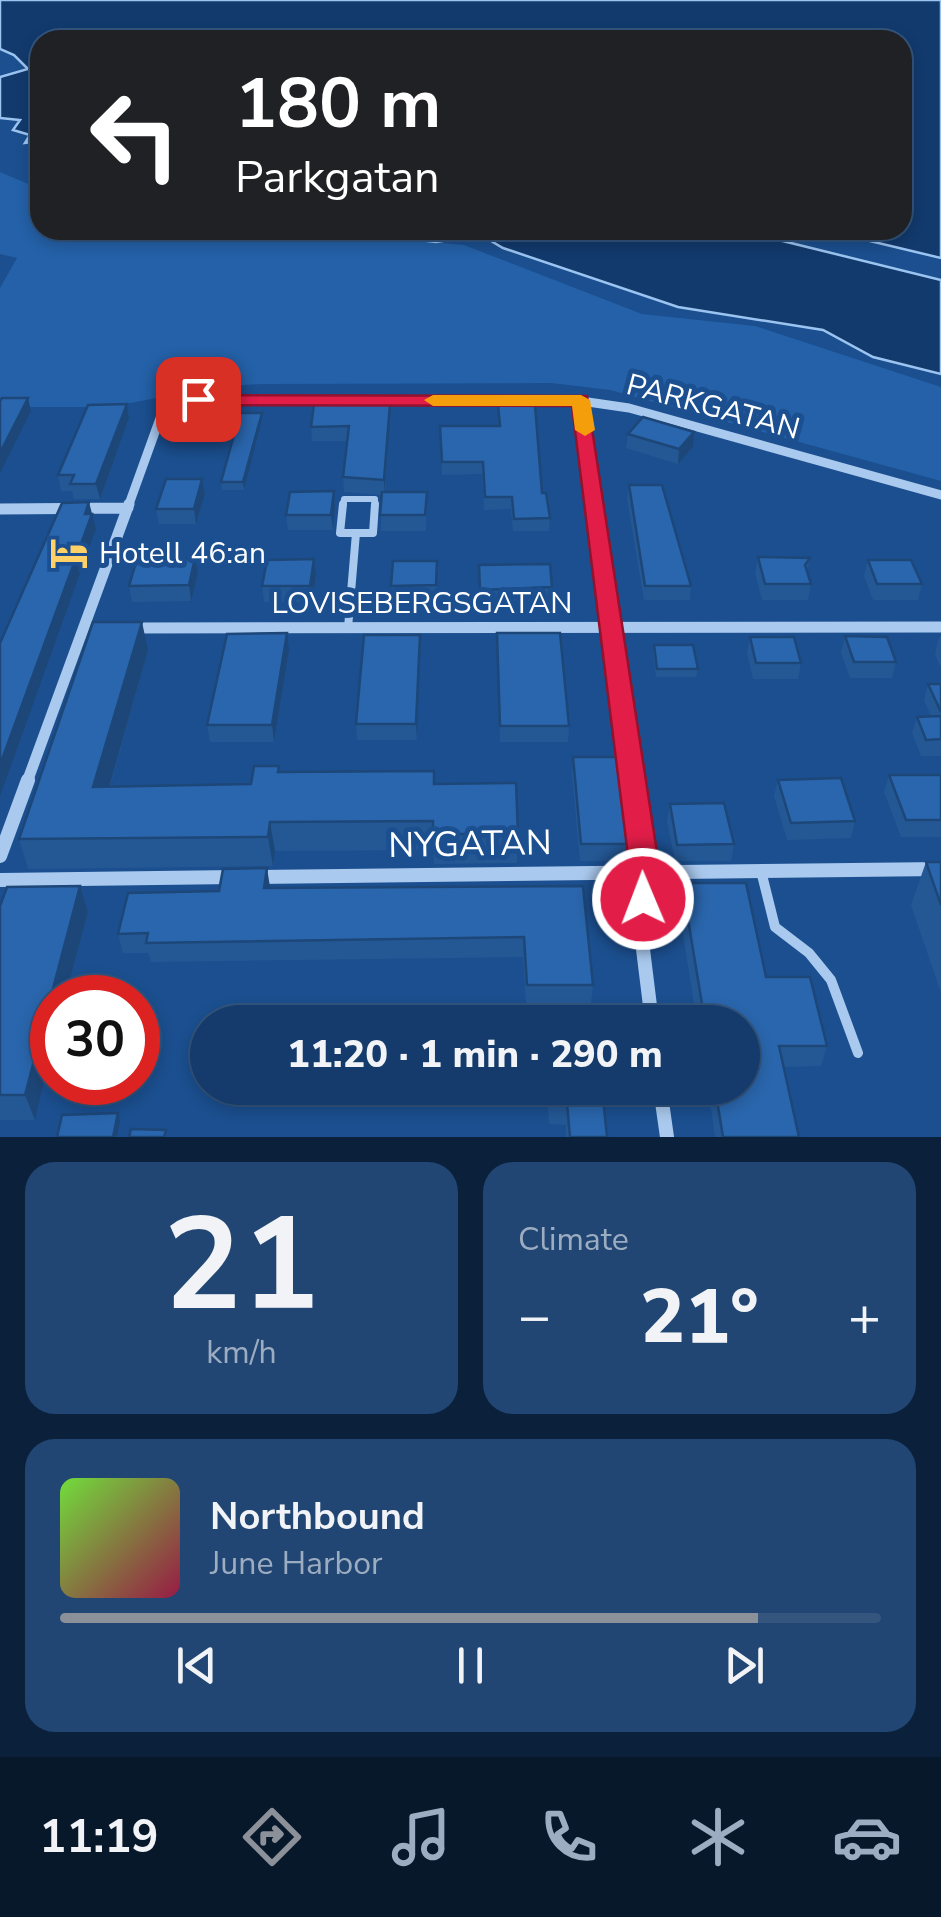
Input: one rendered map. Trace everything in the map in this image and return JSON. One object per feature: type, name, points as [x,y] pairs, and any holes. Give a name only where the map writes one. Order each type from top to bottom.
[{"type":"street","name":"PARKGATAN","points":[[128,508],[166,399],[581,400],[629,408],[941,495]]},
{"type":"street","points":[[581,400],[645,872],[640,925],[650,1005]]},
{"type":"street","points":[[0,509],[128,508],[0,856]]},
{"type":"street","name":"LOVISEBERGSGATAN","points":[[122,628],[941,627]]},
{"type":"street","points":[[84,628],[103,628]]},
{"type":"street","name":"NYGATAN","points":[[0,880],[941,869]]},
{"type":"street","points":[[662,1105],[666,1137]]},
{"type":"lane","points":[[344,499],[374,499],[373,533],[356,533],[340,534],[344,499]]},
{"type":"lane","points":[[348,628],[356,533]]},
{"type":"lane","points":[[761,871],[774,927],[808,949],[825,967],[844,1000],[858,1053]]},
{"type":"shaded area","points":[[0,0],[941,0],[941,258],[866,240],[912,240],[912,30],[30,30],[30,135],[13,130],[20,120],[0,118],[0,77],[28,69],[14,55],[0,49]]},
{"type":"shaded area","points":[[0,172],[30,185],[30,240],[411,240],[464,245],[642,314],[755,326],[941,387],[941,481],[610,390],[551,383],[262,384],[211,387],[111,407],[0,407],[0,288],[17,258],[0,254]]},
{"type":"shaded area","points":[[489,240],[779,240],[941,280],[941,374],[873,357],[823,330],[678,307],[503,248]]},
{"type":"building","points":[[28,398],[0,453],[0,401]]},
{"type":"building","points":[[127,404],[96,484],[70,484],[74,475],[58,475],[88,405]]},
{"type":"building","points":[[314,404],[390,404],[384,480],[343,477],[349,426],[311,427]]},
{"type":"building","points":[[498,405],[535,405],[542,493],[546,493],[550,518],[514,519],[512,497],[485,497],[483,462],[442,462],[440,426],[500,426]]},
{"type":"building","points":[[240,413],[262,413],[243,482],[221,482]]},
{"type":"building","points":[[643,417],[694,432],[679,449],[628,434]]},
{"type":"building","points":[[166,479],[202,479],[194,509],[156,509]]},
{"type":"building","points":[[629,485],[662,485],[691,586],[645,586]]},
{"type":"building","points":[[334,491],[331,515],[286,515],[290,492]]},
{"type":"building","points":[[382,492],[427,492],[425,515],[380,515]]},
{"type":"building","points":[[89,502],[85,514],[92,514],[0,765],[0,643],[62,503]]},
{"type":"building","points":[[758,557],[810,558],[805,565],[811,584],[765,584]]},
{"type":"building","points":[[195,558],[189,585],[129,586],[137,559]]},
{"type":"building","points":[[314,559],[310,586],[262,586],[267,560]]},
{"type":"building","points":[[868,560],[911,560],[922,584],[877,584]]},
{"type":"building","points":[[393,561],[437,561],[436,585],[391,586]]},
{"type":"building","points":[[550,564],[552,587],[480,590],[479,565]]},
{"type":"building","points":[[93,622],[142,622],[93,787],[251,784],[254,766],[279,766],[278,772],[434,771],[434,784],[516,783],[518,834],[433,834],[433,821],[270,822],[268,837],[19,839]]},
{"type":"building","points":[[287,633],[272,725],[207,725],[227,634]]},
{"type":"building","points":[[497,633],[560,633],[569,726],[500,726]]},
{"type":"building","points":[[364,635],[420,635],[416,724],[356,724]]},
{"type":"building","points":[[845,636],[887,637],[896,662],[854,662]]},
{"type":"building","points":[[750,637],[794,637],[801,663],[756,663]]},
{"type":"building","points":[[654,645],[693,645],[698,669],[657,669]]},
{"type":"building","points":[[928,684],[941,684],[941,712]]},
{"type":"building","points":[[941,716],[941,739],[926,740],[917,717]]},
{"type":"building","points":[[573,757],[623,757],[635,844],[581,844]]},
{"type":"building","points":[[889,775],[941,775],[941,820],[906,820]]},
{"type":"building","points":[[841,778],[855,821],[791,823],[778,780]]},
{"type":"building","points":[[724,803],[734,844],[677,845],[670,804]]},
{"type":"building","points":[[926,862],[941,862],[941,905]]},
{"type":"building","points":[[267,868],[264,888],[583,886],[593,985],[527,985],[524,937],[146,943],[148,933],[118,934],[128,893],[219,891],[223,869]]},
{"type":"building","points":[[682,883],[746,883],[766,977],[810,977],[827,1046],[779,1046],[799,1137],[723,1137],[718,1105],[760,1105],[760,1005],[702,1005]]},
{"type":"building","points":[[80,886],[57,975],[30,975],[30,1076],[25,1095],[0,1095],[0,906],[7,887]]},
{"type":"building","points":[[567,1105],[604,1105],[607,1137],[570,1137]]},
{"type":"building","points":[[118,1113],[113,1137],[57,1137],[62,1115]]},
{"type":"building","points":[[131,1129],[166,1130],[164,1137],[129,1137]]},
{"type":"slow traffic","points":[[433,400],[581,400],[585,430]]},
{"type":"place","name":"Hotell 46:an","points":[[69,553]]},
{"type":"route","points":[[198,399],[581,400],[645,872],[643,899]]}]
